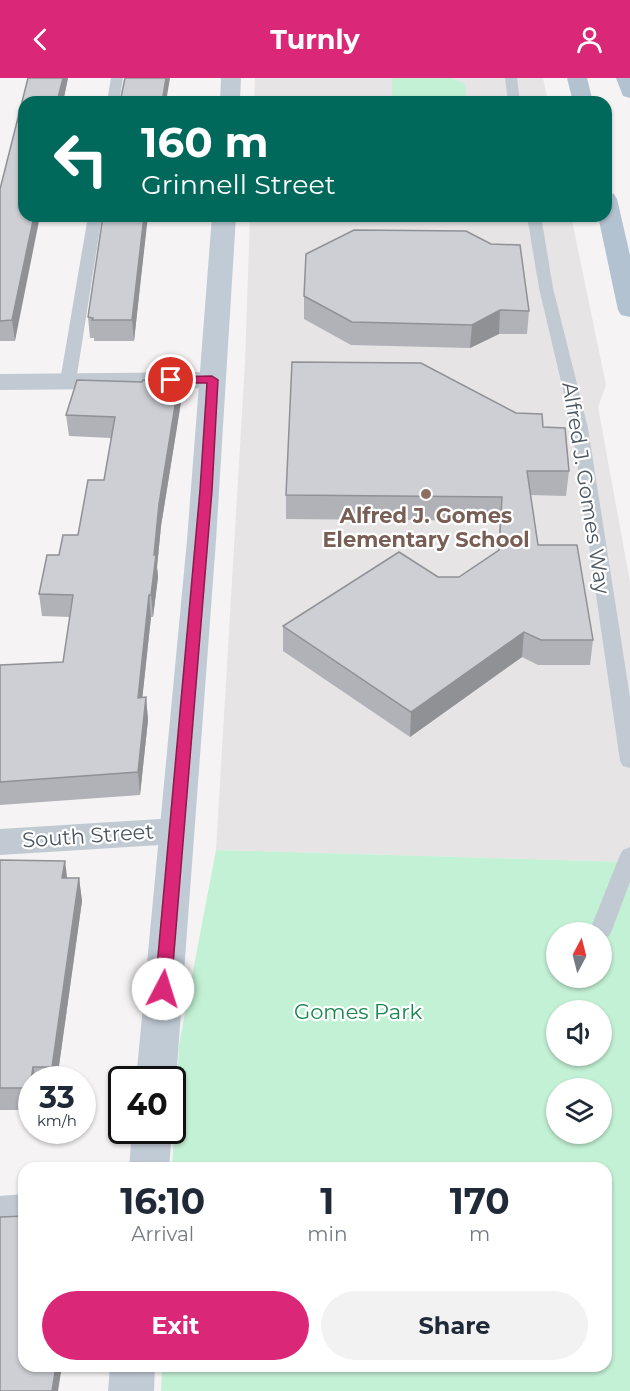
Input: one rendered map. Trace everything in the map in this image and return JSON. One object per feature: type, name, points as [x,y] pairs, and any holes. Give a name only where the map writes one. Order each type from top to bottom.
[{"type":"main road","points":[[577,78],[582,96]]},
{"type":"main road","points":[[626,78],[630,92]]},
{"type":"main road","points":[[612,220],[625,265],[630,310]]},
{"type":"street","points":[[230,96],[231,78]]},
{"type":"street","points":[[157,1066],[206,490],[224,222]]},
{"type":"street","points":[[0,382],[212,380]]},
{"type":"street","name":"South Street","points":[[0,842],[176,831]]},
{"type":"street","points":[[149,1162],[151,1144]]},
{"type":"street","points":[[131,1391],[133,1372]]},
{"type":"lane","points":[[114,96],[117,78]]},
{"type":"lane","points":[[511,78],[513,96]]},
{"type":"lane","points":[[68,381],[94,222]]},
{"type":"lane","name":"Alfred J. Gomes Way","points":[[535,222],[546,288],[580,428],[630,761]]},
{"type":"lane","points":[[604,922],[630,855]]},
{"type":"lane","points":[[0,1207],[18,1206]]},
{"type":"shaded area","points":[[255,78],[543,78],[547,96],[254,96]]},
{"type":"shaded area","name":"Alfred J. Gomes Elementary School","points":[[250,222],[572,222],[606,385],[598,407],[630,582],[630,862],[216,850],[245,363]]},
{"type":"green space","points":[[392,78],[451,78],[465,84],[466,96],[392,96]]},
{"type":"green space","name":"Gomes Park","points":[[216,850],[630,862],[630,1391],[161,1391],[162,1372],[612,1372],[612,1162],[172,1162],[173,1144],[186,1144],[186,1066],[178,1066],[179,1045]]},
{"type":"building","points":[[28,78],[63,78],[58,96],[23,96]]},
{"type":"building","points":[[125,78],[166,78],[163,96],[121,96]]},
{"type":"building","points":[[18,118],[18,222],[33,222],[12,320],[0,321],[0,189]]},
{"type":"building","points":[[102,222],[143,222],[132,320],[92,320],[93,318],[88,317]]},
{"type":"building","points":[[354,230],[466,231],[491,244],[520,245],[529,311],[500,310],[472,325],[352,322],[304,296],[306,254]]},
{"type":"building","points":[[292,362],[421,363],[516,413],[542,414],[543,427],[565,428],[569,471],[527,471],[538,545],[577,545],[593,640],[541,640],[524,632],[411,712],[283,626],[399,552],[438,577],[459,577],[499,550],[502,497],[286,495]]},
{"type":"building","points":[[77,380],[179,381],[159,504],[154,555],[156,555],[151,595],[149,595],[138,698],[146,697],[138,772],[0,782],[0,665],[63,662],[73,595],[39,594],[47,555],[59,555],[63,535],[78,535],[88,480],[104,480],[115,417],[66,415]]},
{"type":"building","points":[[0,860],[65,861],[62,878],[79,878],[52,1066],[18,1066],[18,1088],[0,1088]]},
{"type":"building","points":[[18,1216],[18,1372],[55,1372],[52,1391],[0,1391],[0,1217]]},
{"type":"place","name":"Alfred J. Gomes Elementary School","points":[[426,494]]},
{"type":"route","points":[[163,989],[206,490],[212,380],[171,380]]}]
